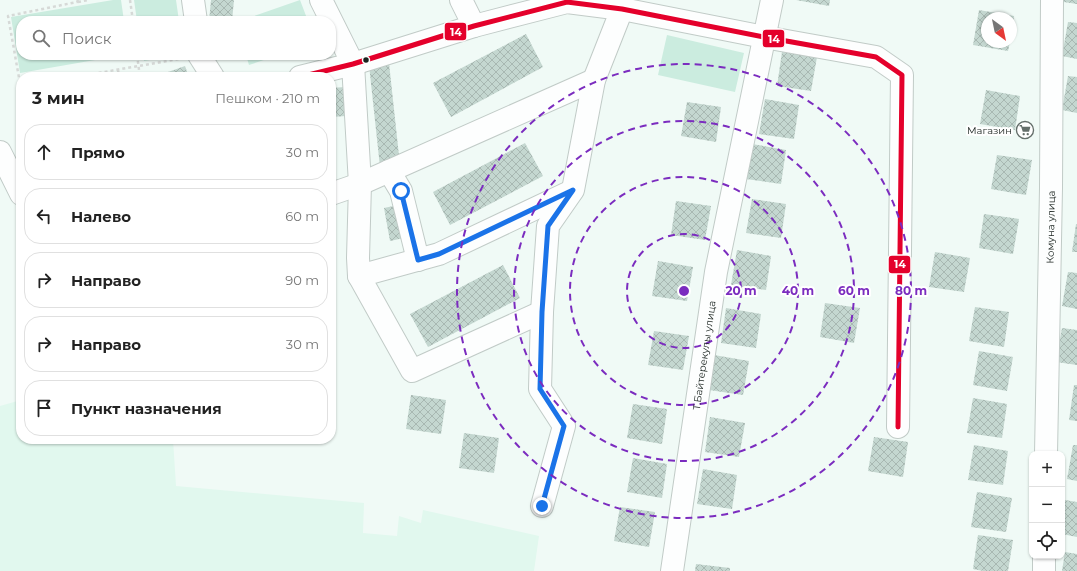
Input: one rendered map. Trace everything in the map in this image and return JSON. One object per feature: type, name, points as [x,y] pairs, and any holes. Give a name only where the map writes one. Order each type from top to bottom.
[{"type":"street","points":[[193,0],[195,16]]},
{"type":"street","points":[[320,0],[328,16]]},
{"type":"street","points":[[461,0],[474,26]]},
{"type":"street","name":"Т.Байтерекулы улица","points":[[672,571],[716,272],[772,0]]},
{"type":"street","name":"Комуна улица","points":[[1046,451],[1051,188],[1052,0]]},
{"type":"street","points":[[321,72],[354,64],[474,26],[567,2],[622,9],[876,57],[902,75],[898,427]]},
{"type":"street","points":[[542,506],[564,426],[540,389],[542,312],[548,226],[573,190],[594,80],[622,9]]},
{"type":"street","points":[[336,30],[354,64],[360,184],[359,276],[412,371],[542,312]]},
{"type":"street","points":[[194,60],[208,72]]},
{"type":"street","points":[[336,192],[360,184],[594,80]]},
{"type":"street","points":[[0,152],[16,184]]},
{"type":"street","points":[[389,171],[401,191],[418,260]]},
{"type":"street","points":[[359,276],[439,254],[573,190]]},
{"type":"street","points":[[1044,559],[1044,571]]},
{"type":"path","points":[[16,60],[8,16],[88,0]]},
{"type":"path","points":[[130,0],[132,16]]},
{"type":"path","points":[[16,60],[18,72]]},
{"type":"path","points":[[138,60],[140,72]]},
{"type":"path","points":[[106,72],[174,60]]},
{"type":"shaded area","points":[[113,0],[121,0],[123,16],[17,16]]},
{"type":"shaded area","points":[[134,0],[176,0],[178,16],[136,16]]},
{"type":"shaded area","points":[[300,0],[306,16],[254,16]]},
{"type":"shaded area","points":[[16,16],[16,48],[11,17]]},
{"type":"shaded area","points":[[667,35],[744,53],[735,92],[658,75]]},
{"type":"shaded area","points":[[18,60],[95,60],[26,72],[20,72]]},
{"type":"shaded area","points":[[248,60],[264,60],[249,65]]},
{"type":"shaded area","points":[[16,401],[16,444],[173,444],[176,486],[364,503],[363,533],[397,536],[399,516],[421,523],[423,510],[539,536],[534,571],[0,571],[0,406]]},
{"type":"building","points":[[211,0],[234,0],[232,16],[209,16]]},
{"type":"building","points":[[796,0],[830,0],[829,6]]},
{"type":"building","points":[[1077,0],[1077,4],[1057,1]]},
{"type":"building","points":[[979,10],[991,12],[981,12],[981,46],[973,45]]},
{"type":"building","points":[[1068,22],[1077,23],[1077,59],[1062,56]]},
{"type":"building","points":[[526,34],[543,67],[451,117],[433,83]]},
{"type":"building","points":[[990,48],[1009,48],[1008,51]]},
{"type":"building","points":[[782,52],[817,57],[811,91],[777,86]]},
{"type":"building","points":[[389,63],[400,165],[380,167],[369,65]]},
{"type":"building","points":[[185,66],[187,72],[168,72]]},
{"type":"building","points":[[1068,76],[1077,77],[1077,113],[1062,110]]},
{"type":"building","points":[[345,87],[346,116],[336,117],[336,88]]},
{"type":"building","points":[[986,90],[1020,96],[1015,130],[980,124]]},
{"type":"building","points":[[765,99],[799,105],[794,139],[759,134]]},
{"type":"building","points":[[687,102],[721,107],[716,142],[681,136]]},
{"type":"building","points":[[525,143],[543,176],[450,225],[433,192]]},
{"type":"building","points":[[752,144],[786,150],[781,184],[746,179]]},
{"type":"building","points":[[997,155],[1032,160],[1026,195],[991,189]]},
{"type":"building","points":[[752,199],[786,204],[781,238],[746,233]]},
{"type":"building","points":[[676,201],[711,206],[705,240],[671,235]]},
{"type":"building","points":[[398,205],[404,238],[390,241],[384,208]]},
{"type":"building","points":[[984,214],[1019,219],[1013,254],[979,248]]},
{"type":"building","points":[[1076,224],[1077,252],[1072,252]]},
{"type":"building","points":[[737,250],[771,256],[766,290],[731,285]]},
{"type":"building","points":[[935,252],[970,258],[964,292],[929,287]]},
{"type":"building","points":[[658,261],[693,267],[687,301],[652,296]]},
{"type":"building","points":[[503,265],[520,298],[428,347],[410,314]]},
{"type":"building","points":[[1068,272],[1077,273],[1077,309],[1062,306]]},
{"type":"building","points":[[825,303],[860,308],[854,343],[820,337]]},
{"type":"building","points":[[975,307],[1009,312],[1004,347],[969,341]]},
{"type":"building","points":[[726,308],[761,314],[756,348],[721,343]]},
{"type":"building","points":[[1062,328],[1077,330],[1077,365],[1056,362]]},
{"type":"building","points":[[654,331],[689,336],[683,370],[648,365]]},
{"type":"building","points":[[979,351],[1013,357],[1007,391],[973,385]]},
{"type":"building","points":[[714,355],[749,361],[743,395],[709,390]]},
{"type":"building","points":[[1074,385],[1077,385],[1077,421],[1069,420]]},
{"type":"building","points":[[411,395],[446,400],[441,434],[406,429]]},
{"type":"building","points":[[973,398],[1007,404],[1002,438],[967,433]]},
{"type":"building","points":[[633,404],[667,409],[662,444],[627,438]]},
{"type":"building","points":[[710,417],[745,423],[739,457],[705,452]]},
{"type":"building","points":[[464,433],[499,438],[494,473],[459,468]]},
{"type":"building","points":[[874,437],[908,442],[903,477],[868,471]]},
{"type":"building","points":[[974,445],[1008,451],[1003,485],[968,480]]},
{"type":"building","points":[[1073,445],[1077,445],[1077,481],[1067,479]]},
{"type":"building","points":[[633,458],[667,464],[662,498],[627,492]]},
{"type":"building","points":[[703,469],[737,475],[732,509],[697,504]]},
{"type":"building","points":[[977,492],[1012,498],[1006,532],[971,527]]},
{"type":"building","points":[[1065,500],[1077,502],[1077,537],[1065,535]]},
{"type":"building","points":[[620,507],[655,512],[649,547],[614,541]]},
{"type":"building","points":[[978,535],[1013,540],[1008,571],[983,571],[973,569]]},
{"type":"building","points":[[1065,552],[1077,554],[1077,571],[1062,571]]},
{"type":"building","points":[[696,564],[730,568],[730,571],[695,571]]},
{"type":"transit line","name":"14","points":[[320,72],[353,64],[474,26],[567,2],[622,9],[876,57],[902,75],[898,427]]},
{"type":"place","name":"Магазин","points":[[1025,130]]},
{"type":"route","points":[[401,191],[418,260],[439,254],[573,190],[548,226],[542,312],[540,389],[564,426],[542,506]]}]
